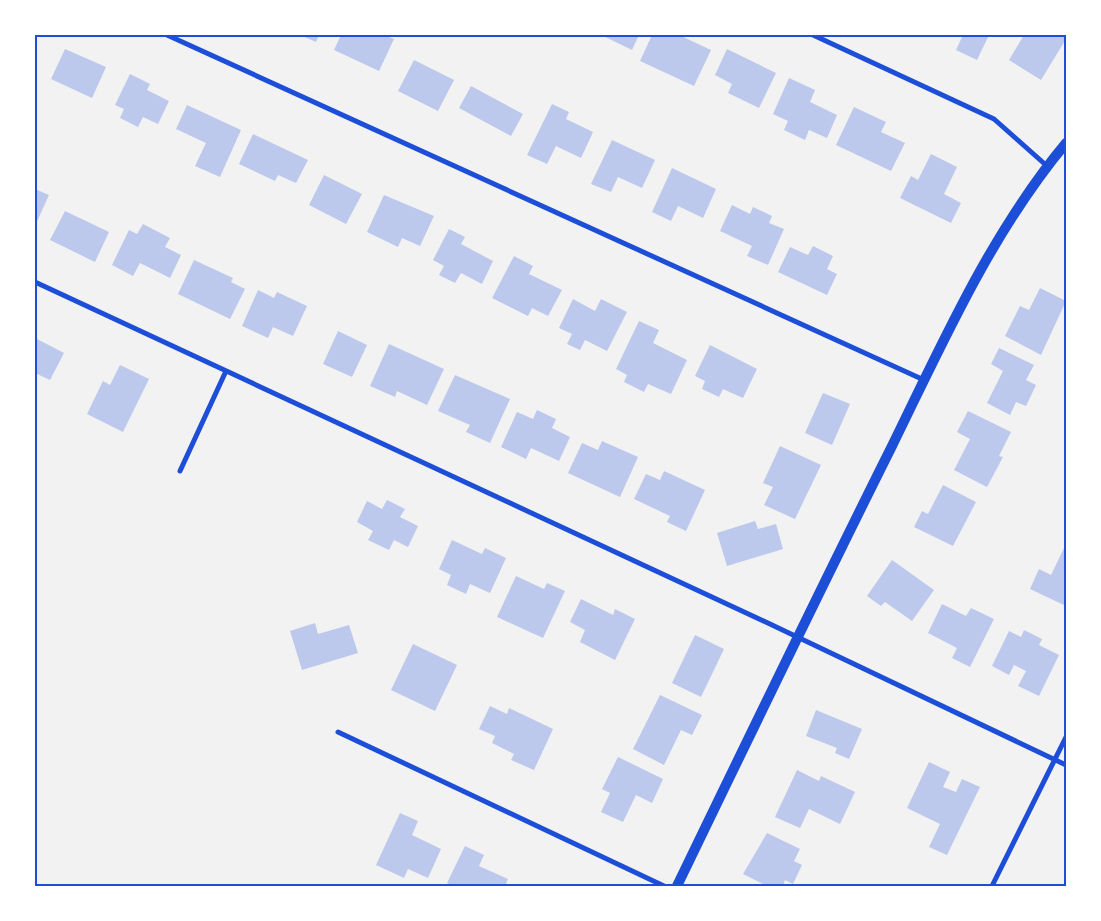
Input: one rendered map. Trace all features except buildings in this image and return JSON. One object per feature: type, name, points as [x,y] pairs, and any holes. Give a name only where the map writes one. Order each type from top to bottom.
[{"type":"main road","points":[[676,886],[797,637],[980,269],[1047,166],[1066,144]]},
{"type":"street","points":[[167,35],[925,380]]},
{"type":"street","points":[[813,35],[994,119],[1047,166]]},
{"type":"street","points":[[35,282],[797,637],[1066,765]]},
{"type":"street","points":[[180,471],[226,371]]},
{"type":"street","points":[[338,732],[664,886]]},
{"type":"street","points":[[992,886],[1066,738]]}]
